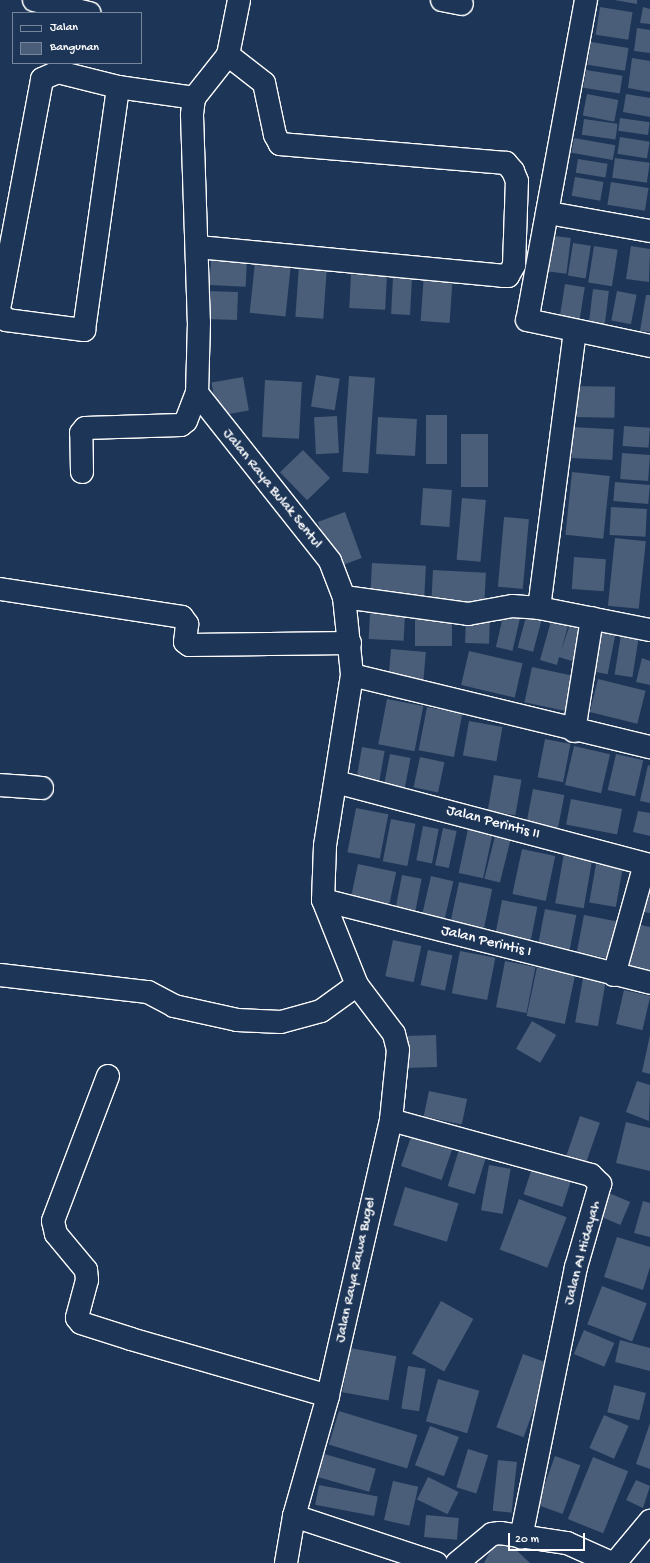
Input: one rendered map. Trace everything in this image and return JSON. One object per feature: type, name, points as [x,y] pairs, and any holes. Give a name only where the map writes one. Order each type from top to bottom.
[{"type":"street","points":[[34,0],[85,12]]},
{"type":"street","points":[[82,472],[81,433],[85,428],[181,425],[186,421],[197,393],[198,247],[192,152],[194,98],[228,55],[239,0]]},
{"type":"street","points":[[586,0],[549,214],[527,320],[575,332],[650,346]]},
{"type":"street","points":[[198,247],[503,276],[508,276],[514,265],[517,181],[514,171],[506,163],[280,144],[275,135],[264,83],[228,55]]},
{"type":"street","points":[[0,304],[42,79],[58,72],[118,87],[194,98]]},
{"type":"street","points":[[0,314],[6,320],[84,330],[118,87]]},
{"type":"street","points":[[549,214],[650,231]]},
{"type":"street","points":[[539,608],[575,332]]},
{"type":"street","name":"Jalan Raya Bulak Sentul","points":[[197,393],[330,561],[344,597],[350,643],[352,675],[323,869],[323,900],[357,985]]},
{"type":"street","points":[[0,590],[182,617],[187,624],[185,642],[189,645],[350,643]]},
{"type":"street","points":[[344,597],[468,614],[512,606],[539,608],[647,627]]},
{"type":"street","points":[[574,731],[592,618]]},
{"type":"street","points":[[352,675],[574,731],[650,747]]},
{"type":"street","name":"Jalan Perintis II","points":[[336,782],[648,864]]},
{"type":"street","points":[[0,785],[42,788]]},
{"type":"street","points":[[614,975],[648,864]]},
{"type":"street","name":"Jalan Perintis I","points":[[323,900],[650,983]]},
{"type":"street","points":[[0,976],[148,992],[174,1006],[237,1020],[281,1022],[321,1011],[357,985]]},
{"type":"street","name":"Jalan Raya Rawa Bugel","points":[[286,1563],[294,1516],[328,1396],[391,1120],[398,1050],[394,1034],[357,985]]},
{"type":"street","points":[[108,1076],[53,1221],[56,1234],[86,1270],[87,1280],[77,1318],[81,1323],[131,1340],[328,1396]]},
{"type":"street","name":"Jalan Al Hidayah","points":[[391,1120],[591,1175],[600,1184],[576,1267],[521,1537]]},
{"type":"street","points":[[294,1516],[436,1563]]},
{"type":"street","points":[[457,1563],[492,1534],[568,1542],[613,1563],[650,1521]]},
{"type":"building","points":[[614,0],[637,0],[637,4]]},
{"type":"building","points":[[600,7],[633,12],[628,40],[596,35]]},
{"type":"building","points":[[643,7],[650,9],[650,24],[640,23]]},
{"type":"building","points":[[637,28],[650,30],[650,53],[634,51]]},
{"type":"building","points":[[591,42],[629,48],[625,71],[587,65]]},
{"type":"building","points":[[632,58],[650,61],[650,92],[628,88]]},
{"type":"building","points":[[586,70],[623,76],[620,94],[583,88]]},
{"type":"building","points":[[587,94],[618,100],[614,122],[583,116]]},
{"type":"building","points":[[626,94],[650,98],[650,117],[623,112]]},
{"type":"building","points":[[620,118],[650,122],[648,135],[618,131]]},
{"type":"building","points":[[584,119],[618,124],[615,140],[582,135]]},
{"type":"building","points":[[620,137],[650,142],[647,158],[617,154]]},
{"type":"building","points":[[574,138],[615,145],[613,160],[571,153]]},
{"type":"building","points":[[615,158],[650,163],[647,183],[612,178]]},
{"type":"building","points":[[578,159],[608,164],[605,178],[576,173]]},
{"type":"building","points":[[575,177],[604,182],[600,201],[572,196]]},
{"type":"building","points":[[611,182],[649,188],[645,211],[607,205]]},
{"type":"building","points":[[547,235],[571,238],[566,274],[543,271]]},
{"type":"building","points":[[573,243],[591,246],[586,278],[568,276]]},
{"type":"building","points":[[594,246],[618,250],[612,286],[588,283]]},
{"type":"building","points":[[631,246],[650,249],[649,282],[626,279]]},
{"type":"building","points":[[211,259],[247,261],[246,287],[210,285]]},
{"type":"building","points":[[255,262],[291,266],[285,316],[250,313]]},
{"type":"building","points":[[299,265],[327,267],[323,319],[295,317]]},
{"type":"building","points":[[424,273],[453,275],[450,323],[421,321]]},
{"type":"building","points":[[351,274],[387,276],[385,310],[349,308]]},
{"type":"building","points":[[393,277],[412,278],[410,315],[391,314]]},
{"type":"building","points":[[565,284],[585,287],[579,326],[559,323]]},
{"type":"building","points":[[593,289],[609,291],[604,330],[588,328]]},
{"type":"building","points":[[206,291],[238,292],[237,320],[205,319]]},
{"type":"building","points":[[617,291],[637,295],[631,324],[611,320]]},
{"type":"building","points":[[646,295],[650,295],[650,332],[640,331]]},
{"type":"building","points":[[316,375],[340,379],[335,410],[311,407]]},
{"type":"building","points":[[349,376],[375,378],[368,474],[342,472]]},
{"type":"building","points":[[243,377],[249,410],[217,416],[211,383]]},
{"type":"building","points":[[265,380],[302,382],[299,439],[262,437]]},
{"type":"building","points":[[574,386],[615,387],[614,418],[573,417]]},
{"type":"building","points":[[426,415],[447,415],[447,464],[426,464]]},
{"type":"building","points":[[337,416],[339,453],[316,454],[314,417]]},
{"type":"building","points":[[378,417],[417,419],[415,456],[376,454]]},
{"type":"building","points":[[624,426],[650,428],[649,448],[623,446]]},
{"type":"building","points":[[573,427],[614,429],[612,460],[571,458]]},
{"type":"building","points":[[461,434],[488,434],[488,487],[461,487]]},
{"type":"building","points":[[303,450],[330,478],[307,500],[280,472]]},
{"type":"building","points":[[622,453],[650,455],[648,481],[620,479]]},
{"type":"building","points":[[572,472],[610,476],[603,539],[565,535]]},
{"type":"building","points":[[615,482],[650,485],[648,504],[613,501]]},
{"type":"building","points":[[423,488],[452,490],[449,527],[420,525]]},
{"type":"building","points":[[462,498],[486,500],[481,562],[457,560]]},
{"type":"building","points":[[611,507],[647,509],[645,537],[610,535]]},
{"type":"building","points":[[345,512],[362,558],[335,568],[318,522]]},
{"type":"building","points":[[504,517],[529,519],[523,589],[498,587]]},
{"type":"building","points":[[615,538],[646,541],[639,609],[608,606]]},
{"type":"building","points":[[574,557],[606,559],[604,591],[572,589]]},
{"type":"building","points":[[372,563],[426,566],[424,603],[370,600]]},
{"type":"building","points":[[433,570],[486,573],[484,607],[431,604]]},
{"type":"building","points":[[528,609],[543,613],[533,652],[518,648]]},
{"type":"building","points":[[504,612],[521,616],[512,651],[496,647]]},
{"type":"building","points":[[370,613],[405,615],[404,641],[369,639]]},
{"type":"building","points":[[553,614],[570,619],[561,651],[573,615],[588,620],[575,662],[559,657],[557,665],[540,660]]},
{"type":"building","points":[[466,617],[490,618],[489,644],[465,643]]},
{"type":"building","points":[[415,619],[452,619],[452,646],[415,646]]},
{"type":"building","points":[[596,624],[617,628],[608,674],[587,670]]},
{"type":"building","points":[[622,628],[640,631],[632,677],[615,674]]},
{"type":"building","points":[[391,649],[426,652],[423,682],[388,679]]},
{"type":"building","points":[[469,651],[523,663],[515,697],[461,685]]},
{"type":"building","points":[[642,658],[650,661],[650,685],[636,682]]},
{"type":"building","points":[[532,667],[574,676],[567,711],[525,702]]},
{"type":"building","points":[[598,679],[646,691],[637,724],[590,712]]},
{"type":"building","points":[[387,699],[423,706],[415,751],[378,744]]},
{"type":"building","points":[[427,707],[462,714],[454,757],[419,750]]},
{"type":"building","points":[[469,721],[502,727],[496,761],[463,755]]},
{"type":"building","points":[[545,739],[571,744],[563,782],[538,777]]},
{"type":"building","points":[[574,746],[610,754],[601,793],[565,785]]},
{"type":"building","points":[[362,747],[385,751],[378,787],[356,783]]},
{"type":"building","points":[[390,754],[411,758],[404,793],[383,789]]},
{"type":"building","points":[[616,754],[643,760],[635,796],[608,790]]},
{"type":"building","points":[[420,757],[444,762],[438,793],[414,787]]},
{"type":"building","points":[[648,765],[650,766],[650,803],[640,801]]},
{"type":"building","points":[[494,775],[522,780],[515,815],[488,810]]},
{"type":"building","points":[[533,789],[564,795],[558,828],[527,822]]},
{"type":"building","points":[[571,799],[622,809],[617,834],[566,825]]},
{"type":"building","points":[[356,808],[388,814],[380,858],[347,852]]},
{"type":"building","points":[[638,811],[650,813],[650,836],[633,832]]},
{"type":"building","points":[[391,819],[416,824],[407,866],[383,861]]},
{"type":"building","points":[[423,826],[439,829],[432,863],[416,860]]},
{"type":"building","points":[[443,828],[457,831],[449,868],[435,865]]},
{"type":"building","points":[[468,829],[492,834],[483,878],[459,873]]},
{"type":"building","points":[[495,836],[511,840],[500,883],[484,879]]},
{"type":"building","points":[[522,849],[555,856],[546,901],[512,894]]},
{"type":"building","points":[[564,853],[593,858],[584,908],[555,903]]},
{"type":"building","points":[[358,864],[396,872],[389,907],[351,899]]},
{"type":"building","points":[[596,864],[623,869],[616,907],[589,902]]},
{"type":"building","points":[[402,875],[422,879],[415,912],[396,908]]},
{"type":"building","points":[[431,876],[453,881],[444,923],[421,918]]},
{"type":"building","points":[[650,876],[650,913],[636,911]]},
{"type":"building","points":[[459,882],[492,889],[483,933],[450,926]]},
{"type":"building","points":[[502,900],[537,907],[530,947],[494,940]]},
{"type":"building","points":[[545,909],[576,915],[569,953],[538,947]]},
{"type":"building","points":[[584,915],[616,921],[609,959],[577,952]]},
{"type":"building","points":[[632,923],[650,927],[650,972],[623,966]]},
{"type":"building","points":[[393,940],[421,946],[414,982],[385,976]]},
{"type":"building","points":[[428,950],[452,955],[445,990],[421,985]]},
{"type":"building","points":[[460,951],[495,958],[487,1000],[452,993]]},
{"type":"building","points":[[505,961],[535,967],[526,1013],[496,1007]]},
{"type":"building","points":[[537,967],[575,975],[565,1024],[527,1016]]},
{"type":"building","points":[[583,978],[606,982],[598,1026],[575,1022]]},
{"type":"building","points":[[624,990],[650,996],[642,1030],[616,1024]]},
{"type":"building","points":[[532,1021],[556,1035],[540,1063],[516,1049]]},
{"type":"building","points":[[436,1035],[437,1067],[405,1068],[404,1036]]},
{"type":"building","points":[[650,1035],[650,1074],[642,1072]]},
{"type":"building","points":[[637,1081],[650,1085],[649,1121],[626,1112]]},
{"type":"building","points":[[429,1091],[467,1099],[462,1125],[424,1116]]},
{"type":"building","points":[[580,1116],[600,1123],[586,1163],[566,1156]]},
{"type":"building","points":[[626,1122],[650,1128],[650,1171],[616,1163]]},
{"type":"building","points":[[413,1131],[454,1145],[442,1180],[401,1166]]},
{"type":"building","points":[[461,1143],[488,1151],[475,1194],[448,1186]]},
{"type":"building","points":[[534,1162],[573,1175],[562,1207],[523,1194]]},
{"type":"building","points":[[489,1165],[511,1169],[503,1214],[481,1210]]},
{"type":"building","points":[[405,1187],[459,1203],[447,1242],[393,1225]]},
{"type":"building","points":[[609,1193],[630,1202],[620,1225],[599,1216]]},
{"type":"building","points":[[519,1199],[567,1217],[547,1268],[500,1249]]},
{"type":"building","points":[[643,1201],[650,1203],[650,1237],[634,1233]]},
{"type":"building","points":[[617,1237],[650,1247],[650,1267],[643,1290],[604,1277]]},
{"type":"building","points":[[602,1286],[647,1303],[632,1341],[587,1324]]},
{"type":"building","points":[[441,1301],[473,1319],[444,1371],[412,1353]]},
{"type":"building","points":[[584,1330],[614,1343],[604,1367],[574,1354]]},
{"type":"building","points":[[620,1340],[650,1348],[650,1371],[615,1362]]},
{"type":"building","points":[[350,1348],[396,1356],[388,1400],[342,1392]]},
{"type":"building","points":[[523,1354],[550,1364],[524,1437],[496,1427]]},
{"type":"building","points":[[408,1366],[426,1369],[419,1411],[401,1408]]},
{"type":"building","points":[[438,1379],[479,1391],[467,1433],[426,1421]]},
{"type":"building","points":[[614,1385],[646,1393],[639,1420],[607,1412]]},
{"type":"building","points":[[339,1411],[417,1435],[407,1468],[329,1444]]},
{"type":"building","points":[[604,1415],[629,1426],[614,1459],[589,1448]]},
{"type":"building","points":[[650,1423],[650,1469],[636,1464]]},
{"type":"building","points":[[430,1426],[459,1437],[444,1476],[415,1465]]},
{"type":"building","points":[[468,1449],[488,1455],[476,1493],[456,1487]]},
{"type":"building","points":[[321,1453],[376,1469],[369,1492],[314,1476]]},
{"type":"building","points":[[555,1456],[580,1465],[563,1514],[537,1505]]},
{"type":"building","points":[[593,1457],[628,1471],[603,1533],[568,1519]]},
{"type":"building","points":[[498,1460],[517,1462],[512,1513],[493,1511]]},
{"type":"building","points":[[428,1477],[459,1492],[448,1514],[417,1499]]},
{"type":"building","points":[[636,1480],[650,1486],[643,1508],[626,1500]]},
{"type":"building","points":[[393,1481],[418,1487],[409,1526],[384,1520]]},
{"type":"building","points":[[319,1485],[378,1496],[374,1516],[315,1505]]},
{"type":"building","points":[[426,1515],[459,1518],[457,1540],[424,1537]]},
{"type":"building","points":[[493,1545],[513,1547],[530,1563],[484,1563]]}]
